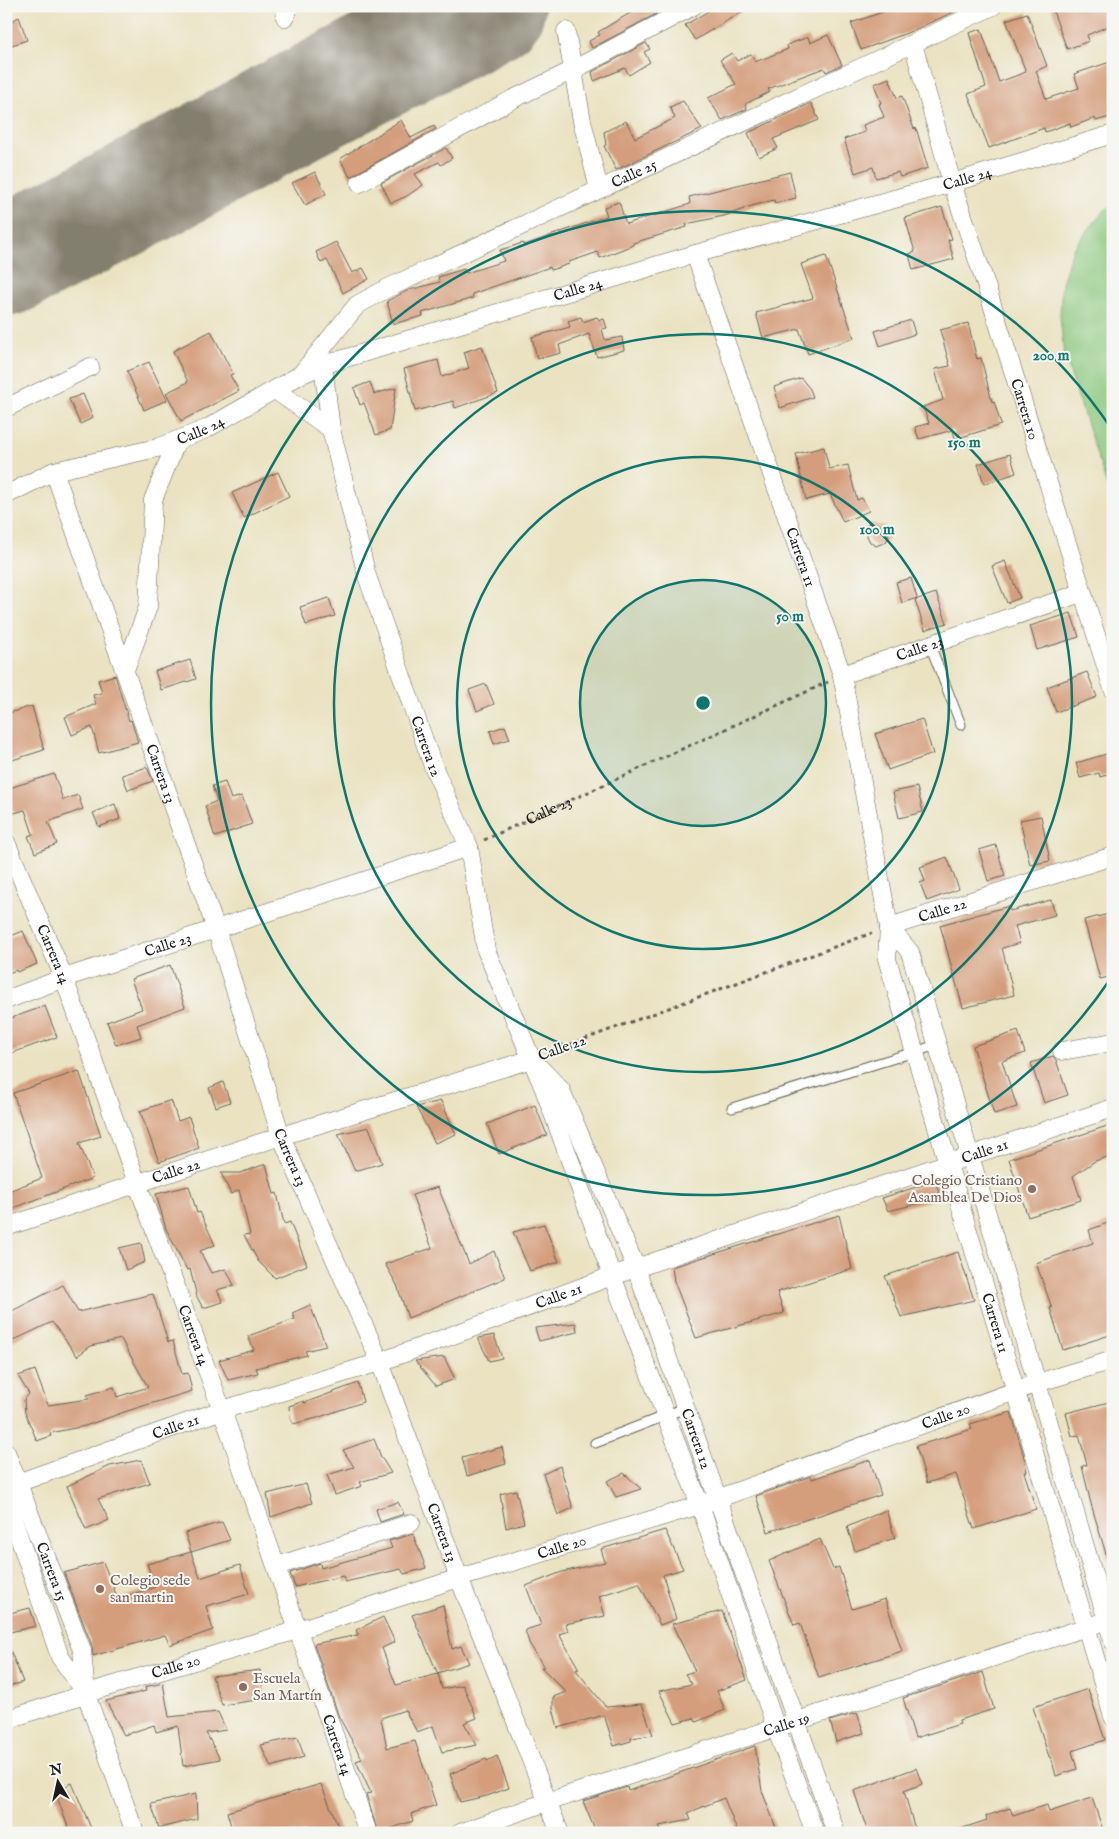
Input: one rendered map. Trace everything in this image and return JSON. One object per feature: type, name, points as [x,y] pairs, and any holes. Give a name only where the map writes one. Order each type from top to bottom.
[{"type":"street","points":[[360,183],[514,99],[693,6]]},
{"type":"street","name":"Calle 25","points":[[300,375],[357,305],[388,288],[993,6]]},
{"type":"street","points":[[566,31],[582,121],[599,189]]},
{"type":"street","name":"Carrera 10","points":[[913,44],[952,183],[1113,689]]},
{"type":"street","name":"Calle 24","points":[[6,495],[54,470],[157,448],[206,429],[300,375],[323,365],[695,254],[952,183],[1113,134]]},
{"type":"street","name":"Carrera 11","points":[[695,254],[842,675],[889,927],[887,959],[1113,1716]]},
{"type":"street","name":"Carrera 12","points":[[323,365],[331,430],[367,576],[433,766],[469,847],[486,950],[532,1059],[612,1276],[700,1505],[776,1728],[815,1833]]},
{"type":"street","points":[[6,408],[90,367]]},
{"type":"street","points":[[275,390],[331,430]]},
{"type":"street","points":[[125,670],[148,607],[153,500],[177,440]]},
{"type":"street","name":"Carrera 13","points":[[54,470],[216,929],[281,1136],[380,1362],[459,1578],[560,1833]]},
{"type":"street","name":"Calle 23","points":[[842,675],[1081,592]]},
{"type":"street","name":"Carrera 14","points":[[6,842],[64,978],[137,1183],[222,1410],[368,1833]]},
{"type":"street","name":"Calle 23","points":[[6,1000],[64,978],[469,847]]},
{"type":"street","name":"Calle 22","points":[[889,927],[1113,856]]},
{"type":"street","name":"Carrera 11","points":[[889,927],[910,952],[1037,1383],[1110,1619],[1113,1641]]},
{"type":"street","points":[[1062,1051],[1113,1042]]},
{"type":"street","name":"Carrera 12","points":[[532,1059],[561,1090],[636,1268],[798,1720],[836,1833]]},
{"type":"street","name":"Calle 22","points":[[6,1227],[281,1136],[532,1059]]},
{"type":"street","name":"Calle 21","points":[[12,1485],[222,1410],[380,1362],[612,1276],[1113,1108]]},
{"type":"street","name":"Calle 20","points":[[6,1720],[459,1578],[700,1505],[1037,1383],[1113,1360]]},
{"type":"street","name":"Carrera 15","points":[[6,1452],[12,1485],[82,1650],[86,1694],[135,1833]]},
{"type":"street","name":"Carrera 15","points":[[6,1499],[60,1657],[86,1694]]},
{"type":"street","points":[[277,1566],[411,1523]]},
{"type":"street","name":"Calle 19","points":[[460,1833],[548,1802],[1110,1619]]},
{"type":"lane","points":[[930,645],[961,725]]},
{"type":"lane","points":[[732,1108],[937,1045]]},
{"type":"lane","points":[[595,1443],[685,1408]]},
{"type":"path","name":"Calle 23","points":[[469,847],[842,675]]},
{"type":"path","name":"Calle 22","points":[[532,1059],[889,927]]},
{"type":"green space","points":[[1113,204],[1113,504],[1064,354],[1060,316],[1062,283],[1073,249],[1103,212]]},
{"type":"building","points":[[642,6],[650,6],[656,14],[592,48],[589,41],[600,35],[598,32]]},
{"type":"building","points":[[717,6],[751,6],[695,40],[685,25]]},
{"type":"building","points":[[900,6],[967,6],[907,33],[861,50],[851,23]]},
{"type":"building","points":[[1051,6],[1109,6],[1113,16],[1113,24],[1087,35],[1089,41],[1067,49]]},
{"type":"building","points":[[1027,13],[1047,66],[1036,71],[1046,99],[1079,88],[1074,74],[1113,61],[1113,116],[1096,121],[1095,118],[1071,127],[1070,123],[1045,132],[1044,128],[989,148],[968,94],[986,87],[969,33],[981,29],[999,82],[1026,72],[1006,20]]},
{"type":"building","points":[[19,17],[27,40],[6,47],[6,24]]},
{"type":"building","points":[[828,35],[842,65],[826,72],[824,68],[768,89],[770,92],[745,104],[747,109],[722,120],[708,98],[736,84],[720,60],[732,53],[737,61],[751,54],[755,62],[788,49],[787,45],[808,37],[810,43]]},
{"type":"building","points":[[646,43],[650,49],[644,52],[650,62],[629,75],[625,68],[594,81],[592,72]]},
{"type":"building","points":[[889,78],[897,98],[902,96],[914,129],[916,128],[928,168],[900,177],[898,172],[876,178],[873,167],[855,173],[844,139],[865,132],[863,125],[884,117],[874,84]]},
{"type":"building","points":[[683,101],[702,129],[616,170],[604,146],[606,145],[604,132],[626,121],[635,138],[675,118],[670,107]]},
{"type":"building","points":[[811,103],[819,120],[773,139],[778,148],[759,157],[748,133]]},
{"type":"building","points":[[401,120],[411,138],[434,126],[436,129],[350,177],[340,159]]},
{"type":"building","points":[[446,148],[452,158],[441,165],[439,162],[415,174],[423,185],[407,196],[391,203],[381,183]]},
{"type":"building","points":[[315,172],[326,194],[305,205],[292,183]]},
{"type":"building","points":[[790,172],[796,198],[775,203],[774,200],[744,208],[724,216],[686,224],[687,227],[633,243],[633,245],[600,258],[598,252],[551,270],[550,267],[472,294],[473,298],[422,313],[423,316],[393,324],[387,301],[409,290],[440,282],[438,277],[464,269],[466,273],[504,261],[500,250],[523,243],[524,245],[607,216],[604,207],[619,202],[626,224],[690,204],[689,197]]},
{"type":"building","points":[[942,207],[952,239],[948,240],[954,259],[913,270],[909,254],[915,252],[905,218]]},
{"type":"building","points":[[336,242],[352,273],[363,268],[369,279],[343,293],[327,260],[321,263],[316,252]]},
{"type":"building","points":[[826,256],[854,338],[808,354],[799,329],[763,338],[756,313],[813,298],[801,264]]},
{"type":"building","points":[[581,317],[583,322],[597,317],[599,320],[604,319],[607,328],[602,329],[605,340],[622,337],[624,350],[597,357],[589,334],[559,345],[561,353],[537,359],[532,337],[570,327],[568,321]]},
{"type":"building","points":[[911,320],[915,334],[880,346],[875,331]]},
{"type":"building","points":[[968,323],[977,359],[981,358],[992,402],[994,401],[1001,425],[955,439],[953,430],[919,439],[915,427],[929,423],[923,407],[943,400],[935,369],[950,366],[940,330]]},
{"type":"building","points":[[211,331],[233,374],[230,375],[239,391],[181,421],[166,393],[188,382],[173,351]]},
{"type":"building","points":[[482,346],[498,393],[455,408],[453,401],[415,411],[404,369],[438,360],[442,377],[469,368],[464,352]]},
{"type":"building","points":[[149,362],[167,400],[144,410],[127,371]]},
{"type":"building","points":[[801,378],[810,389],[813,397],[780,408],[774,387]]},
{"type":"building","points":[[370,382],[374,394],[396,388],[390,430],[376,435],[364,403],[360,405],[354,388]]},
{"type":"building","points":[[83,394],[93,418],[80,424],[69,399]]},
{"type":"building","points":[[824,447],[829,469],[848,465],[857,500],[862,498],[869,511],[843,522],[830,494],[806,500],[796,454]]},
{"type":"building","points":[[1010,454],[1016,473],[984,484],[978,464]]},
{"type":"building","points":[[278,472],[289,496],[244,518],[232,493]]},
{"type":"building","points":[[868,523],[885,526],[889,536],[886,542],[876,546],[870,542],[867,536]]},
{"type":"building","points":[[1005,561],[1020,598],[1007,603],[992,566]]},
{"type":"building","points":[[911,578],[917,598],[902,603],[896,582]]},
{"type":"building","points":[[936,593],[947,623],[925,630],[915,600]]},
{"type":"building","points":[[329,598],[335,616],[306,625],[300,607]]},
{"type":"building","points":[[1071,613],[1079,637],[1037,650],[1030,626]]},
{"type":"building","points":[[190,660],[196,679],[161,690],[155,671]]},
{"type":"building","points":[[1087,672],[1097,697],[1056,712],[1047,687]]},
{"type":"building","points":[[115,675],[129,721],[131,720],[138,742],[99,753],[92,727],[72,735],[65,717],[96,704],[93,695],[102,693],[98,680]]},
{"type":"building","points":[[486,684],[494,704],[477,711],[469,690]]},
{"type":"building","points":[[32,706],[44,750],[6,762],[6,714]]},
{"type":"building","points":[[922,719],[933,754],[888,770],[875,734]]},
{"type":"building","points":[[505,726],[510,739],[494,744],[490,731]]},
{"type":"building","points":[[1113,752],[1113,773],[1100,777],[1099,773],[1080,778],[1076,763]]},
{"type":"building","points":[[147,767],[153,781],[128,790],[122,775]]},
{"type":"building","points":[[54,774],[63,800],[78,795],[83,809],[48,822],[57,844],[35,853],[28,836],[33,834],[25,810],[14,813],[6,789]]},
{"type":"building","points":[[225,782],[231,799],[242,796],[252,824],[215,837],[205,806],[217,801],[212,786]]},
{"type":"building","points":[[917,787],[923,812],[899,818],[893,792]]},
{"type":"building","points":[[115,804],[120,819],[99,827],[93,813]]},
{"type":"building","points":[[1041,816],[1050,861],[1030,865],[1020,820]]},
{"type":"building","points":[[996,845],[1005,876],[988,881],[979,850]]},
{"type":"building","points":[[947,857],[959,889],[927,901],[920,883],[925,881],[920,867]]},
{"type":"building","points":[[1051,900],[1055,915],[1015,926],[1020,943],[1002,948],[1014,995],[963,1008],[940,925],[1009,906],[1010,911]]},
{"type":"building","points":[[1113,913],[1113,976],[1100,979],[1084,920]]},
{"type":"building","points":[[23,931],[37,964],[6,974],[6,938]]},
{"type":"building","points":[[170,965],[185,1007],[137,1025],[141,1037],[116,1045],[107,1022],[142,1009],[131,979]]},
{"type":"building","points":[[45,1006],[57,1037],[6,1055],[6,1020]]},
{"type":"building","points":[[1018,1031],[1025,1053],[1002,1061],[1017,1107],[994,1114],[973,1046]]},
{"type":"building","points":[[1053,1056],[1068,1095],[1044,1103],[1031,1063]]},
{"type":"building","points":[[79,1071],[101,1136],[79,1143],[93,1178],[6,1211],[6,1192],[42,1178],[13,1093]]},
{"type":"building","points":[[223,1082],[230,1102],[216,1107],[209,1088]]},
{"type":"building","points":[[171,1100],[178,1121],[189,1117],[199,1148],[159,1162],[140,1111]]},
{"type":"building","points":[[441,1101],[456,1134],[435,1143],[416,1107]]},
{"type":"building","points":[[535,1105],[547,1135],[499,1154],[487,1124]]},
{"type":"building","points":[[1113,1124],[1113,1155],[1095,1161],[1073,1176],[1081,1200],[1028,1217],[1009,1159]]},
{"type":"building","points":[[369,1127],[382,1163],[355,1171],[338,1134]]},
{"type":"building","points":[[266,1164],[274,1194],[277,1193],[284,1224],[290,1222],[307,1265],[275,1278],[258,1261],[244,1235],[250,1234],[239,1190],[231,1194],[221,1173],[240,1173]]},
{"type":"building","points":[[935,1181],[941,1198],[888,1211],[882,1198]]},
{"type":"building","points":[[189,1186],[197,1213],[200,1212],[215,1245],[200,1251],[211,1273],[226,1269],[234,1285],[217,1290],[223,1302],[203,1308],[197,1297],[190,1269],[187,1270],[166,1229],[156,1194]]},
{"type":"building","points":[[438,1187],[469,1264],[494,1251],[505,1278],[408,1318],[397,1285],[385,1264],[432,1248],[412,1195]]},
{"type":"building","points":[[839,1215],[852,1269],[777,1292],[784,1313],[696,1338],[674,1281],[672,1267]]},
{"type":"building","points":[[1113,1221],[1113,1334],[1063,1350],[1050,1308],[1052,1308],[1036,1263],[1093,1243],[1089,1230]]},
{"type":"building","points":[[544,1224],[559,1262],[530,1271],[513,1232]]},
{"type":"building","points":[[141,1243],[145,1262],[126,1270],[119,1248]]},
{"type":"building","points":[[958,1252],[974,1300],[901,1317],[885,1276]]},
{"type":"building","points":[[63,1285],[78,1312],[153,1294],[168,1342],[173,1341],[182,1374],[188,1373],[192,1391],[85,1426],[50,1433],[51,1436],[37,1441],[25,1413],[24,1400],[29,1394],[18,1376],[35,1370],[48,1405],[89,1399],[87,1395],[114,1387],[117,1397],[148,1387],[121,1339],[91,1346],[77,1356],[52,1322],[6,1344],[6,1314]]},
{"type":"building","points":[[310,1305],[326,1346],[305,1351],[307,1355],[256,1368],[258,1373],[228,1380],[219,1360],[254,1350],[248,1336],[295,1319],[292,1313]]},
{"type":"building","points":[[576,1323],[577,1332],[539,1341],[535,1328]]},
{"type":"building","points":[[494,1335],[502,1358],[489,1361],[478,1338]]},
{"type":"building","points":[[444,1357],[455,1379],[436,1386],[415,1361]]},
{"type":"building","points":[[358,1383],[363,1402],[293,1424],[290,1418],[289,1406],[304,1401],[304,1403]]},
{"type":"building","points":[[1113,1401],[1113,1563],[1109,1564],[1082,1466],[1087,1465],[1079,1435],[1072,1436],[1066,1413]]},
{"type":"building","points":[[1011,1412],[1023,1453],[1027,1472],[1024,1472],[1036,1509],[974,1529],[956,1474],[927,1483],[916,1446],[972,1429],[970,1424]]},
{"type":"building","points":[[374,1439],[381,1457],[391,1473],[360,1482],[362,1486],[335,1495],[327,1475],[354,1467],[343,1450]]},
{"type":"building","points":[[502,1447],[506,1464],[467,1476],[462,1458]]},
{"type":"building","points":[[141,1460],[150,1483],[98,1499],[109,1520],[86,1530],[67,1486],[110,1466]]},
{"type":"building","points":[[870,1460],[881,1495],[768,1532],[756,1496],[811,1476],[812,1479]]},
{"type":"building","points":[[560,1466],[573,1508],[558,1515],[543,1474]]},
{"type":"building","points":[[624,1473],[641,1489],[616,1497],[607,1481]]},
{"type":"building","points":[[306,1484],[312,1503],[271,1517],[267,1494]]},
{"type":"building","points":[[516,1490],[524,1523],[506,1528],[500,1494]]},
{"type":"building","points":[[398,1502],[404,1514],[380,1522],[376,1509]]},
{"type":"building","points":[[886,1510],[895,1538],[855,1551],[847,1527]]},
{"type":"building","points":[[222,1522],[230,1540],[191,1552],[185,1533]]},
{"type":"building","points":[[665,1530],[683,1569],[663,1575],[676,1619],[660,1625],[639,1583],[599,1596],[605,1616],[565,1624],[569,1631],[559,1634],[579,1669],[576,1670],[606,1707],[642,1704],[653,1735],[631,1738],[631,1741],[614,1746],[604,1715],[558,1728],[553,1708],[553,1697],[566,1692],[541,1667],[544,1667],[529,1643],[525,1630],[541,1625],[526,1586],[562,1572],[605,1562],[601,1549]]},
{"type":"building","points":[[413,1534],[426,1568],[404,1574],[401,1569],[345,1582],[343,1576],[295,1587],[290,1573],[320,1563],[321,1568],[392,1548],[389,1541]]},
{"type":"building","points":[[820,1539],[833,1569],[839,1567],[852,1609],[885,1599],[902,1651],[819,1678],[800,1623],[794,1625],[769,1561]]},
{"type":"building","points":[[191,1552],[200,1578],[240,1565],[249,1594],[206,1606],[213,1630],[170,1645],[165,1635],[93,1656],[92,1646],[64,1573],[103,1562],[118,1599],[155,1587],[147,1564]]},
{"type":"building","points":[[443,1605],[452,1649],[461,1646],[469,1663],[438,1673],[442,1689],[463,1685],[477,1718],[464,1723],[477,1745],[442,1752],[433,1726],[417,1732],[405,1710],[381,1718],[387,1748],[415,1741],[436,1805],[411,1814],[413,1821],[378,1833],[366,1794],[371,1793],[356,1761],[362,1759],[339,1717],[314,1644],[358,1635],[356,1630],[383,1617],[395,1642],[382,1648],[396,1685],[438,1674],[412,1615]]},
{"type":"building","points":[[30,1608],[36,1626],[6,1633],[6,1614]]},
{"type":"building","points":[[722,1611],[747,1680],[717,1691],[725,1710],[696,1722],[694,1718],[675,1723],[659,1691],[692,1684],[685,1674],[695,1671],[672,1624]]},
{"type":"building","points":[[6,1640],[23,1682],[6,1687]]},
{"type":"building","points":[[260,1670],[264,1699],[222,1705],[212,1676]]},
{"type":"building","points":[[983,1672],[994,1709],[959,1720],[960,1724],[915,1738],[903,1698]]},
{"type":"building","points":[[163,1683],[169,1717],[218,1712],[226,1730],[206,1733],[220,1759],[183,1766],[178,1726],[156,1732],[154,1725],[124,1735],[106,1701],[146,1691],[145,1687]]},
{"type":"building","points":[[1088,1689],[1105,1740],[1072,1751],[1077,1769],[1056,1776],[1033,1707]]},
{"type":"building","points":[[857,1713],[864,1733],[836,1742],[830,1721]]},
{"type":"building","points":[[298,1737],[304,1757],[271,1767],[261,1745]]},
{"type":"building","points":[[755,1746],[762,1791],[778,1833],[738,1833],[724,1798],[688,1813],[691,1820],[659,1826],[662,1833],[596,1833],[583,1801],[627,1787],[628,1791]]},
{"type":"building","points":[[497,1756],[509,1788],[487,1796],[460,1802],[450,1774]]},
{"type":"building","points":[[916,1768],[922,1784],[904,1791],[916,1833],[868,1833],[854,1791]]},
{"type":"building","points":[[72,1783],[93,1833],[70,1833],[55,1791]]},
{"type":"building","points":[[321,1784],[341,1833],[233,1833],[227,1812]]},
{"type":"building","points":[[196,1794],[197,1819],[159,1828],[151,1804]]},
{"type":"building","points":[[1092,1798],[1103,1830],[1093,1833],[958,1833],[957,1830],[987,1820],[986,1816],[1010,1808],[1013,1816],[1047,1805],[1049,1812]]},
{"type":"runway","points":[[6,261],[109,209],[293,109],[490,6]]},
{"type":"place","name":"Colegio Cristiano Asamblea De Dios","points":[[1032,1189]]},
{"type":"place","name":"Colegio sede san martin","points":[[100,1589]]},
{"type":"place","name":"Escuela San Martín","points":[[243,1687]]}]
